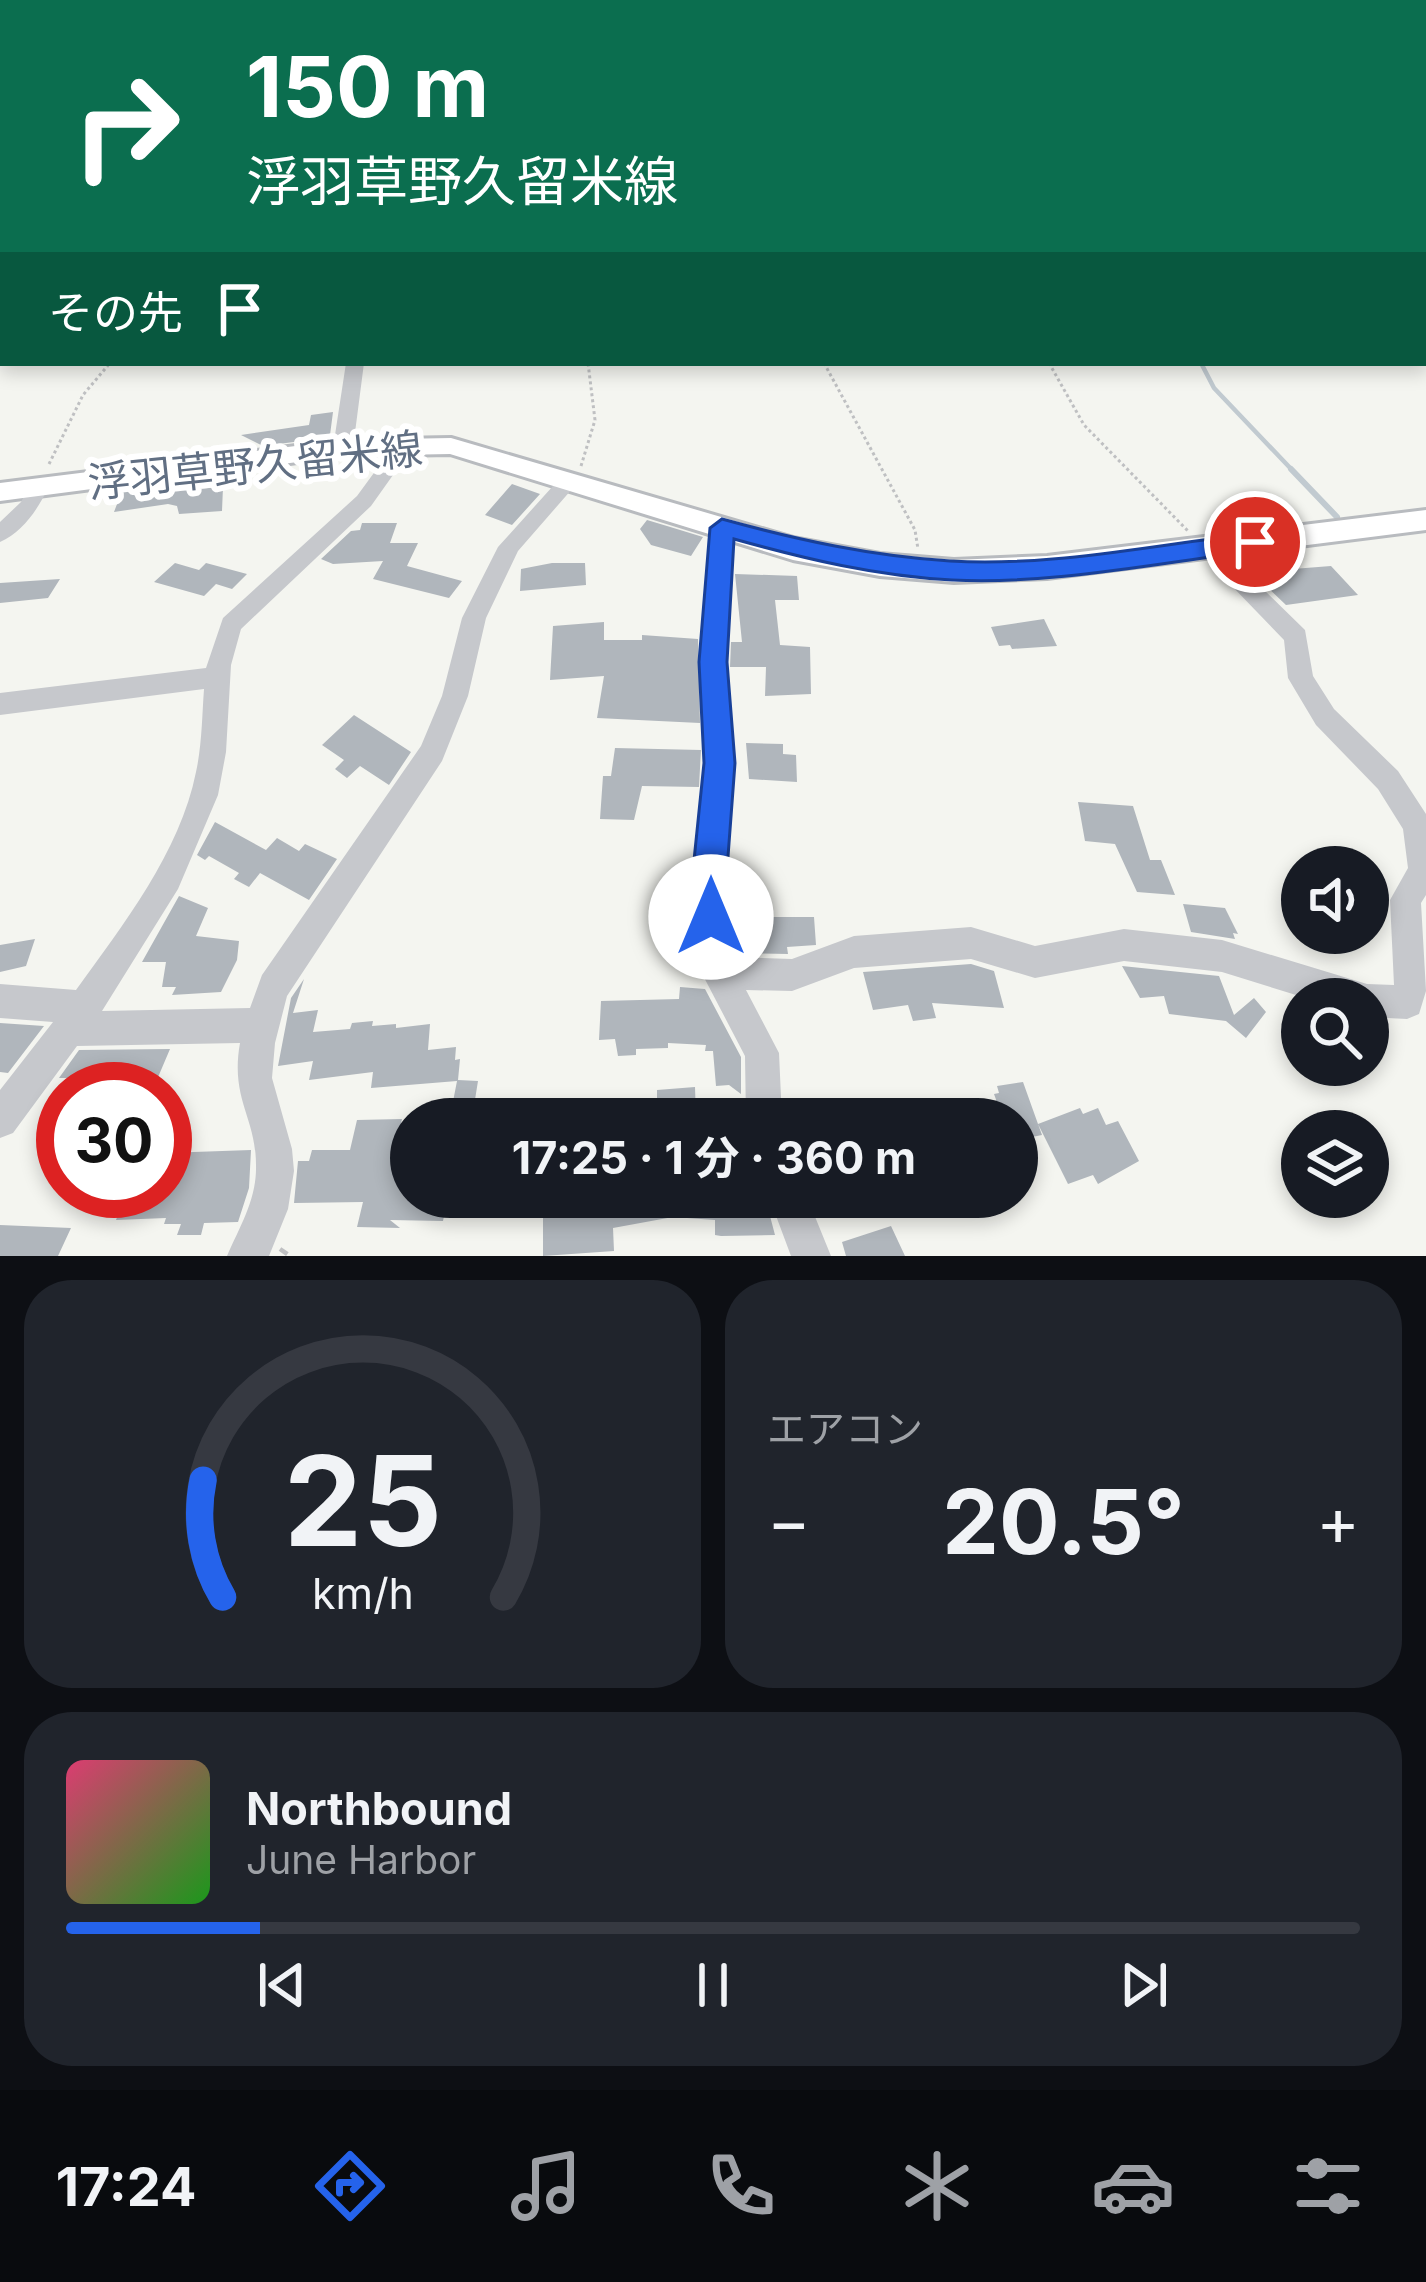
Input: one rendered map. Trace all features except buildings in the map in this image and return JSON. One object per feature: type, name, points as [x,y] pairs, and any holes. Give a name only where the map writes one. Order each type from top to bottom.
[{"type":"main road","name":"浮羽草野久留米線","points":[[0,492],[343,448],[451,446],[832,558],[921,569],[999,571],[1426,520]]},
{"type":"street","points":[[343,448],[355,366]]},
{"type":"street","points":[[0,1120],[76,1018],[190,834],[214,758],[216,677],[220,648],[231,624],[364,501],[405,444]]},
{"type":"street","points":[[247,1256],[260,1234],[271,1196],[275,1159],[254,1082],[260,1025],[274,987],[433,753],[455,696],[474,618],[509,547],[569,481]]},
{"type":"street","points":[[0,535],[38,488]]},
{"type":"street","points":[[722,528],[713,662],[720,763],[710,870],[713,964],[762,1053],[763,1098]]},
{"type":"street","points":[[1208,548],[1296,637],[1301,678],[1325,716],[1388,780],[1417,826],[1425,873],[1405,900],[1412,978],[1407,1002],[1389,1001]]},
{"type":"street","points":[[0,704],[216,677]]},
{"type":"street","points":[[718,973],[792,974],[854,952],[971,943],[1035,962],[1124,945],[1222,956],[1294,978]]},
{"type":"street","points":[[0,1001],[76,1018],[260,1025]]},
{"type":"street","points":[[796,1218],[811,1256]]},
{"type":"path","points":[[38,488],[83,395],[107,366]]},
{"type":"path","points":[[569,481],[580,469],[595,427],[588,366]]},
{"type":"path","points":[[826,366],[915,530],[921,569]]},
{"type":"path","points":[[1050,366],[1084,425],[1208,548]]},
{"type":"waterway","points":[[1203,366],[1214,388],[1294,472]]},
{"type":"waterway","points":[[1291,469],[1337,517]]},
{"type":"route","points":[[711,917],[710,870],[720,763],[713,662],[722,528],[832,558],[954,571],[1047,567],[1255,542]]}]
